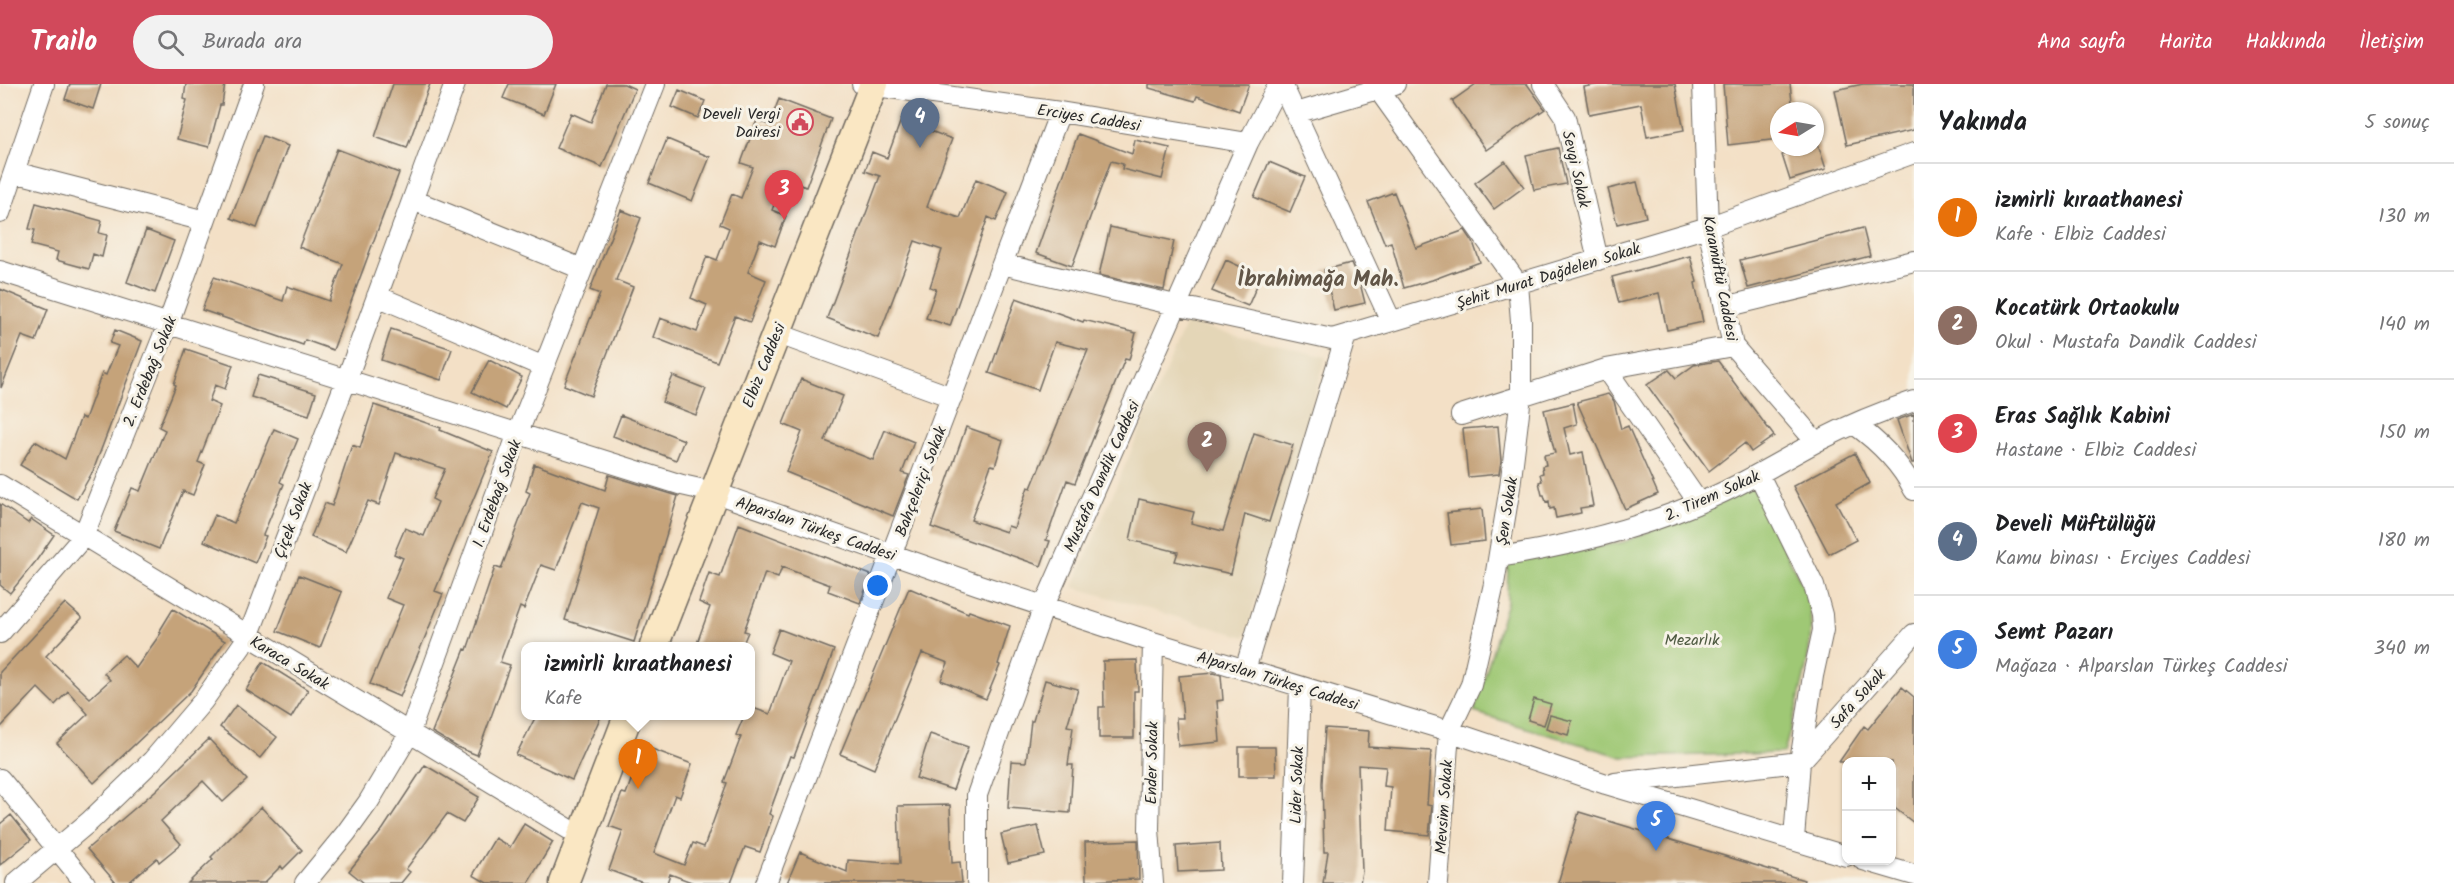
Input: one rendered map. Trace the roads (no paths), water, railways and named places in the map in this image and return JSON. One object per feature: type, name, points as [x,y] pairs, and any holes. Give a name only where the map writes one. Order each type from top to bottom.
[{"type":"street","points":[[0,213],[44,84]]},
{"type":"street","name":"2. Erdebağ Sokak","points":[[0,633],[83,537],[168,324],[254,84]]},
{"type":"street","name":"Çiçek Sokak","points":[[16,883],[122,792],[159,754],[203,701],[248,637],[346,381],[455,84]]},
{"type":"street","name":"1. Erdebağ Sokak","points":[[305,883],[369,801],[409,734],[518,433],[655,84]]},
{"type":"street","name":"Erciyes Caddesi","points":[[869,84],[1248,143]]},
{"type":"street","name":"Elbiz Caddesi","points":[[656,642],[776,333],[869,84]]},
{"type":"street","points":[[1281,84],[1391,321]]},
{"type":"street","name":"Mustafa Dandik Caddesi","points":[[977,883],[977,795],[1044,606],[1248,143],[1281,84]]},
{"type":"street","name":"Sevgi Sokak","points":[[1543,84],[1564,117],[1598,260]]},
{"type":"street","name":"Karamüftü Caddesi","points":[[1703,84],[1708,227],[1733,346],[1816,442]]},
{"type":"street","points":[[1296,113],[1387,86],[1518,284]]},
{"type":"street","name":"Bahçeleriçi Sokak","points":[[766,883],[1060,112]]},
{"type":"street","name":"Şehit Murat Dağdelen Sokak","points":[[1002,264],[1332,339],[1708,227],[1914,153]]},
{"type":"street","points":[[14,172],[205,221]]},
{"type":"street","points":[[412,200],[582,269]]},
{"type":"street","points":[[1725,307],[1914,261]]},
{"type":"street","name":"Alparslan Türkeş Caddesi","points":[[0,271],[346,381],[682,485],[713,492],[1153,642],[1449,731],[1606,784],[1842,855]]},
{"type":"street","name":"Şen Sokak","points":[[1449,731],[1471,685],[1499,556],[1510,487],[1521,396],[1522,345],[1518,284]]},
{"type":"street","points":[[377,296],[543,367]]},
{"type":"street","points":[[776,333],[952,397]]},
{"type":"street","points":[[1245,670],[1346,335]]},
{"type":"street","points":[[1461,416],[1606,369],[1733,346]]},
{"type":"street","points":[[1606,369],[1699,503]]},
{"type":"street","name":"2. Tirem Sokak","points":[[1499,556],[1564,545],[1610,534],[1699,503],[1759,475],[1816,442],[1854,424],[1914,401]]},
{"type":"street","points":[[1854,424],[1885,449],[1898,464],[1914,490]]},
{"type":"street","points":[[1759,475],[1814,586],[1822,615],[1823,630],[1813,676],[1800,762],[1794,839]]},
{"type":"street","name":"Karaca Sokak","points":[[0,485],[582,837]]},
{"type":"street","name":"Safa Sokak","points":[[1800,762],[1914,634]]},
{"type":"street","name":"Ender Sokak","points":[[1153,642],[1149,829],[1153,883]]},
{"type":"street","name":"Lider Sokak","points":[[1293,883],[1300,687]]},
{"type":"street","points":[[564,883],[626,720]]},
{"type":"street","name":"Mevsim Sokak","points":[[1438,883],[1449,731]]},
{"type":"street","points":[[1606,784],[1800,762]]},
{"type":"street","points":[[0,779],[85,883]]},
{"type":"street","points":[[1878,865],[1914,875]]},
{"type":"place","name":"Develi Vergi Dairesi","points":[[800,122]]},
{"type":"place","name":"Develi Müftülüğü","points":[[920,148]]},
{"type":"place","name":"Eras Sağlık Kabini","points":[[784,220]]},
{"type":"place","name":"Kocatürk Ortaokulu","points":[[1207,472]]},
{"type":"place","name":"izmirli kıraathanesi","points":[[638,789]]},
{"type":"place","name":"Semt Pazarı","points":[[1656,851]]},
{"type":"district","name":"İbrahimağa Mah.","points":[[1318,278]]},
{"type":"park label","name":"Mezarlık","points":[[1692,639]]}]
